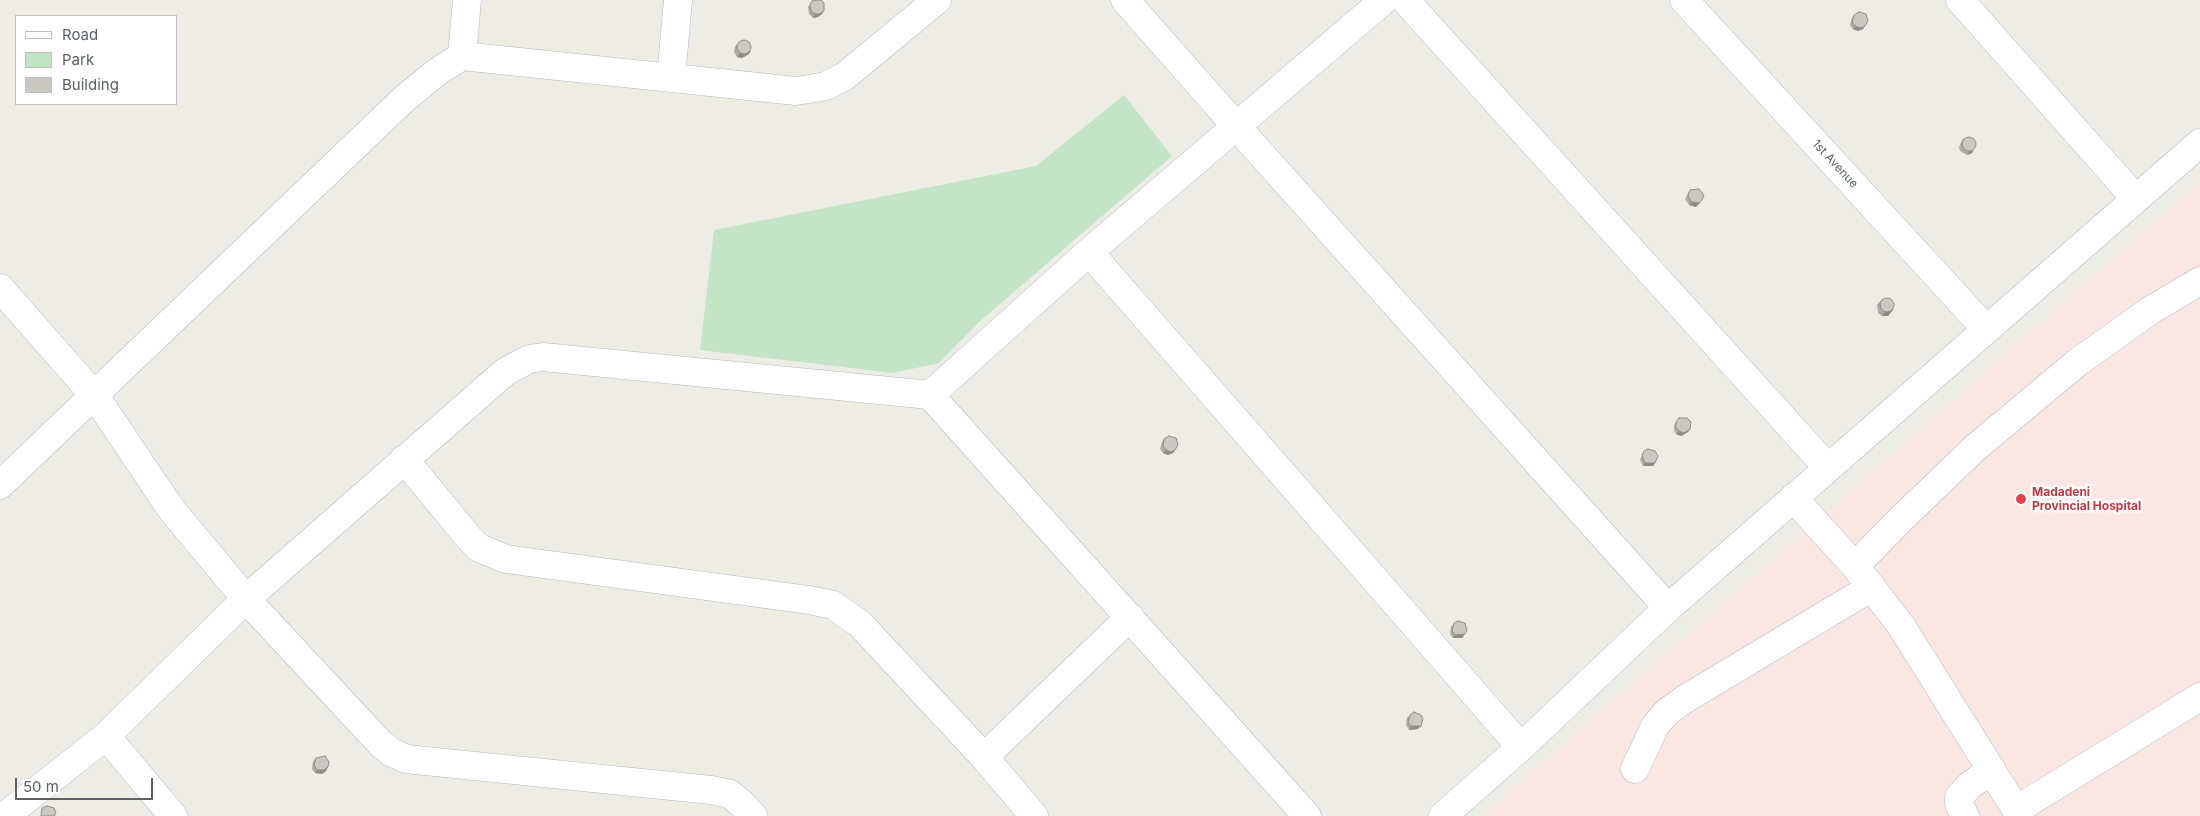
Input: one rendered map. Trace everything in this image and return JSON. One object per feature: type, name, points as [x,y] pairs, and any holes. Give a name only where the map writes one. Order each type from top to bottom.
[{"type":"street","points":[[462,56],[467,0]]},
{"type":"street","points":[[671,78],[678,0]]},
{"type":"street","points":[[0,485],[404,99],[437,72],[462,56],[796,91],[826,86],[845,76],[937,0]]},
{"type":"street","points":[[1125,0],[1668,608]]},
{"type":"street","points":[[930,395],[1089,252],[1384,0]]},
{"type":"street","points":[[1405,0],[1828,468]]},
{"type":"street","name":"1st Avenue","points":[[1684,0],[1986,329]]},
{"type":"street","points":[[1960,0],[2136,199]]},
{"type":"street","points":[[1443,816],[1521,747],[1668,608],[2200,143]]},
{"type":"street","points":[[1089,252],[1521,747]]},
{"type":"street","points":[[1635,769],[1655,726],[1667,712],[1863,577],[1900,519],[1975,448],[2078,362],[2152,310],[2200,282]]},
{"type":"street","points":[[0,288],[95,396],[171,509],[246,599],[381,744],[406,759],[711,790],[730,794],[753,816]]},
{"type":"street","points":[[5,816],[106,736],[246,599],[505,372],[530,359],[543,357],[930,395],[1307,816]]},
{"type":"street","points":[[404,459],[469,538],[480,548],[506,559],[800,598],[833,605],[860,624],[984,757],[1034,816]]},
{"type":"street","points":[[1793,498],[1863,577],[1902,627],[2018,813],[2200,697]]},
{"type":"street","points":[[984,757],[1130,617]]},
{"type":"street","points":[[106,736],[174,816]]},
{"type":"street","points":[[1965,816],[1959,804],[1959,797],[1970,785],[1992,770]]},
{"type":"shaded area","name":"Madadeni Provincial Hospital","points":[[2200,182],[2200,816],[1483,816]]},
{"type":"green space","points":[[1124,95],[1172,156],[979,322],[939,363],[893,373],[700,350],[714,230],[1036,166]]},
{"type":"building","points":[[813,0],[821,0],[824,3],[824,11],[820,14],[815,14],[811,11],[810,4]]},
{"type":"building","points":[[1859,12],[1866,14],[1868,21],[1865,26],[1860,28],[1852,22],[1854,15]]},
{"type":"building","points":[[741,40],[747,40],[751,47],[747,54],[741,54],[737,50],[737,44]]},
{"type":"building","points":[[1966,137],[1972,137],[1976,144],[1972,151],[1966,151],[1962,147],[1962,141]]},
{"type":"building","points":[[1699,189],[1704,195],[1702,200],[1699,203],[1691,202],[1688,195],[1690,190]]},
{"type":"building","points":[[1884,298],[1890,298],[1894,305],[1890,312],[1884,312],[1880,308],[1880,302]]},
{"type":"building","points":[[1679,418],[1687,418],[1691,422],[1690,429],[1684,433],[1676,427],[1676,422]]},
{"type":"building","points":[[1169,436],[1176,438],[1178,445],[1171,452],[1163,446],[1164,439]]},
{"type":"building","points":[[1648,449],[1655,451],[1658,456],[1655,463],[1645,463],[1642,456],[1644,451]]},
{"type":"building","points":[[1458,621],[1465,623],[1467,630],[1465,634],[1455,635],[1452,631],[1454,623]]},
{"type":"building","points":[[1414,712],[1421,715],[1423,719],[1421,726],[1411,726],[1408,722],[1410,715]]},
{"type":"building","points":[[325,756],[329,762],[328,767],[324,770],[317,770],[314,765],[316,758]]},
{"type":"building","points":[[47,806],[54,808],[56,813],[54,816],[41,816],[42,808]]},
{"type":"place","name":"Madadeni Provincial Hospital","points":[[2021,499]]}]
